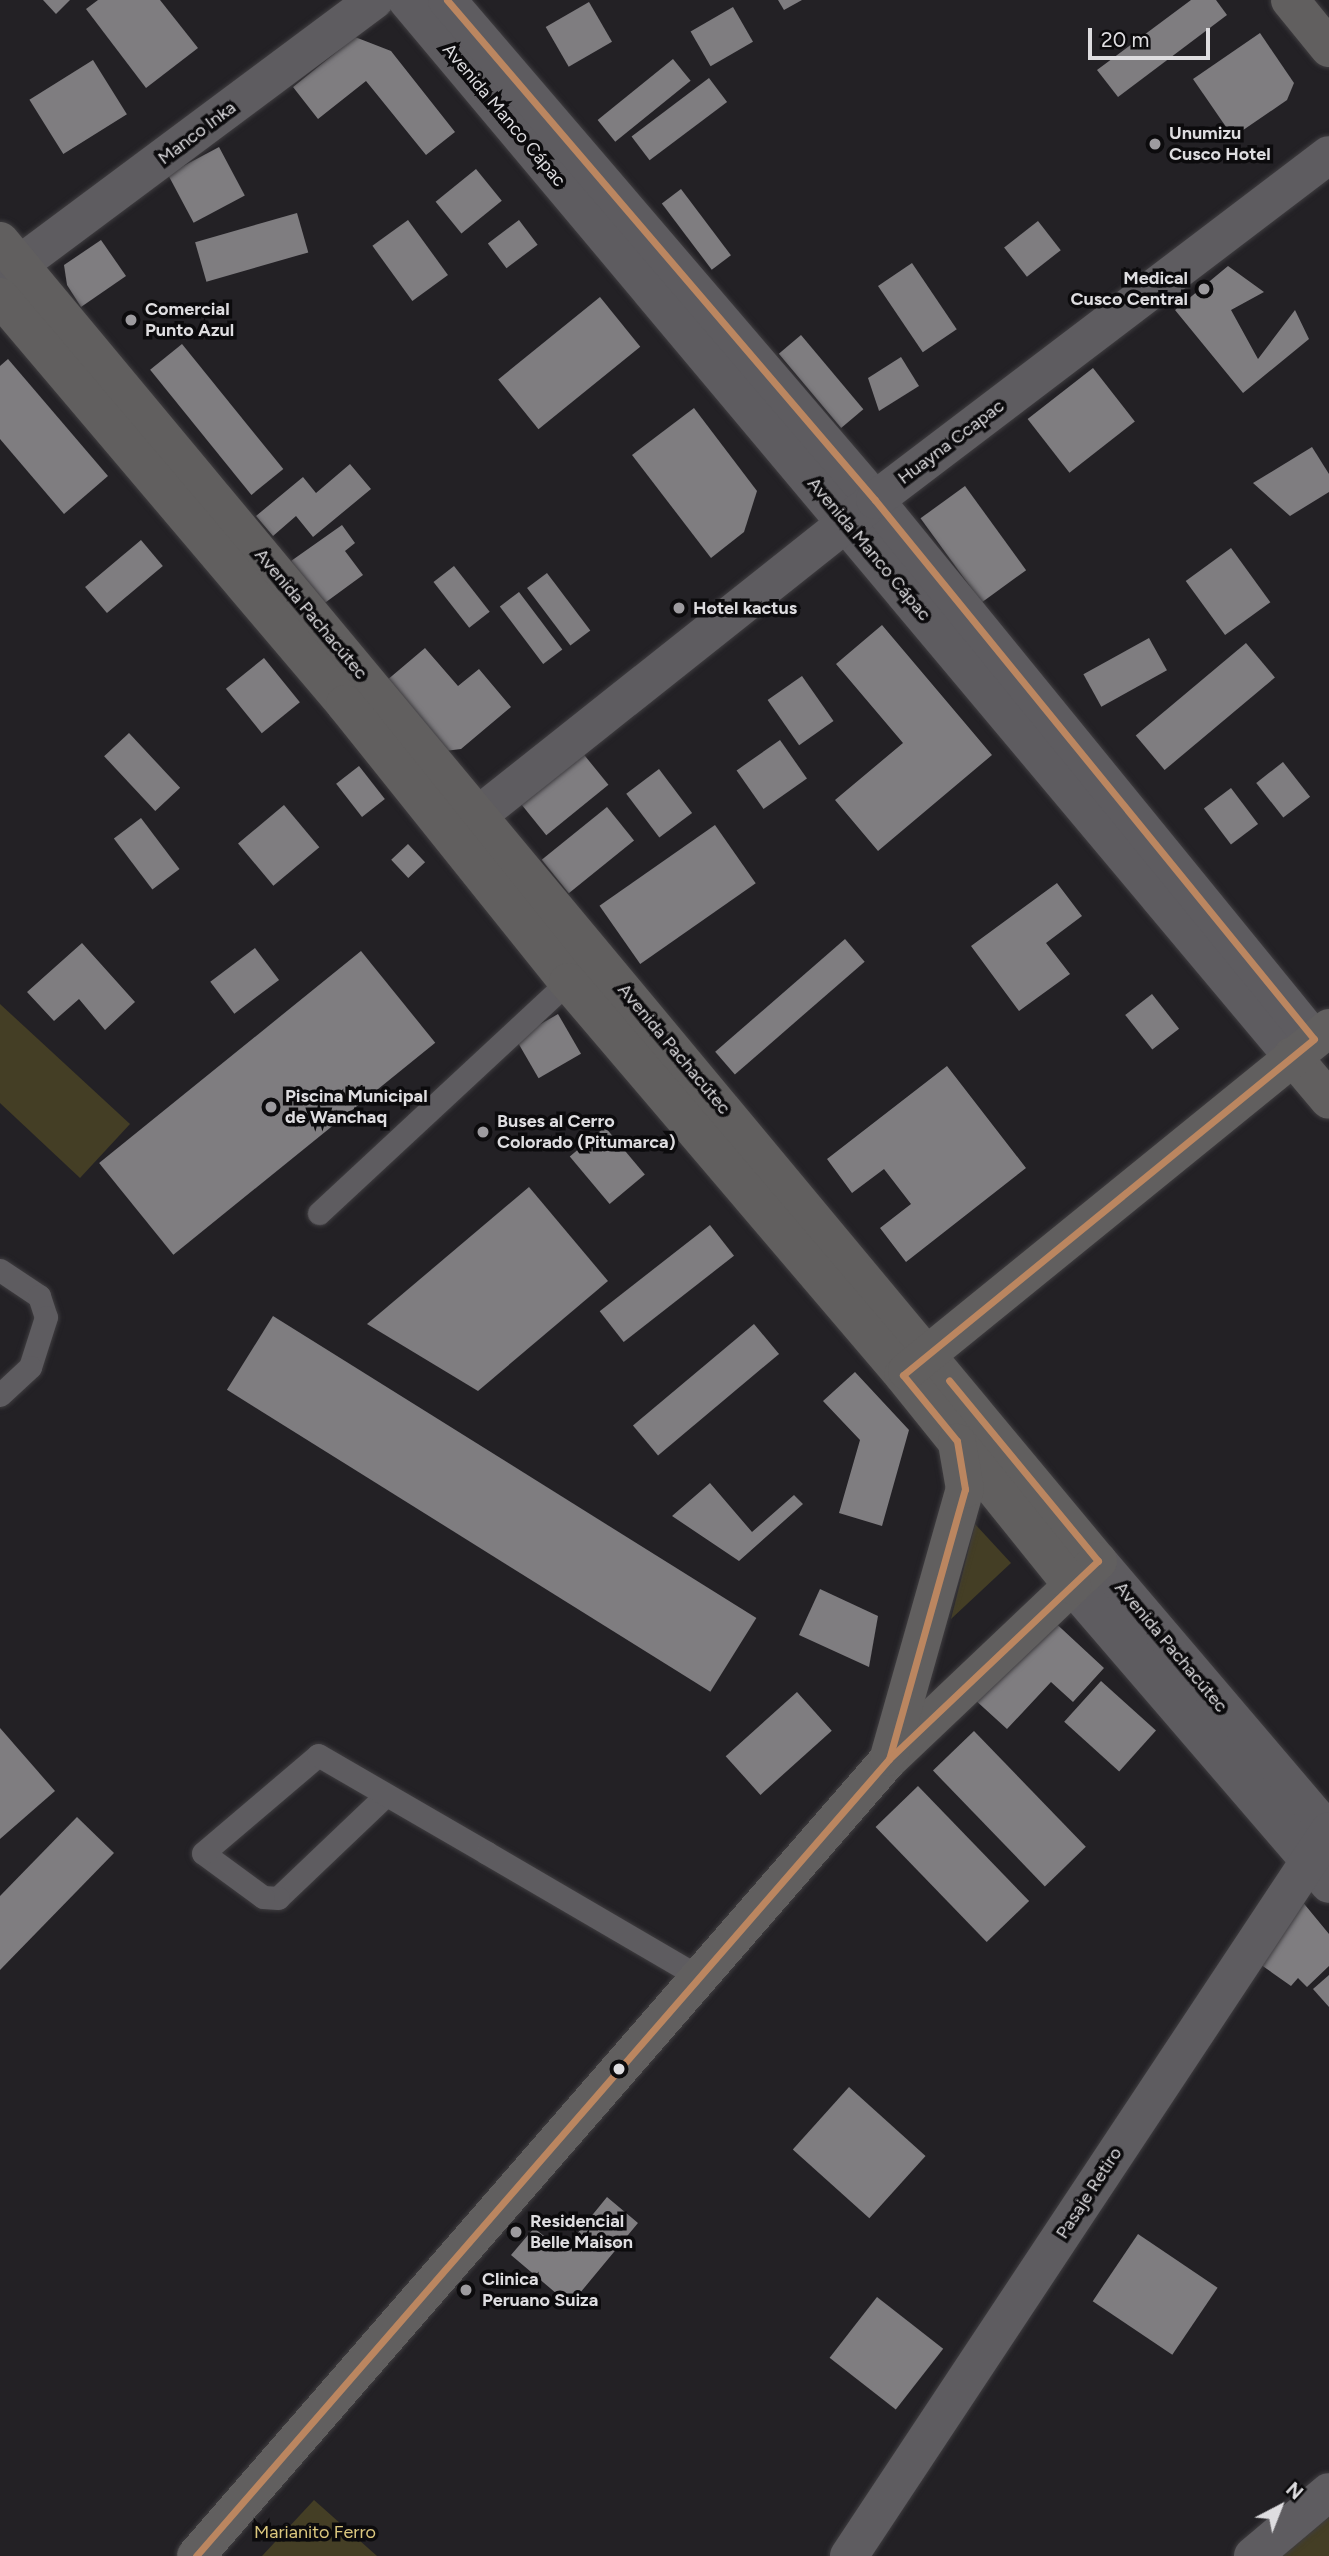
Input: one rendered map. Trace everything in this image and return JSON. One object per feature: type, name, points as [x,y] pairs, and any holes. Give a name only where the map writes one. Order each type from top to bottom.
[{"type":"street","name":"Manco Inka","points":[[7,262],[374,0]]},
{"type":"street","name":"Avenida Manco Cápac","points":[[407,0],[861,511],[1316,1045],[1329,1100]]},
{"type":"street","name":"Avenida Manco Cápac","points":[[447,0],[861,511]]},
{"type":"street","points":[[1290,0],[1329,48]]},
{"type":"street","name":"Huayna Ccapac","points":[[465,825],[861,511],[1329,155]]},
{"type":"street","name":"Avenida Pachacútec","points":[[7,262],[465,825],[916,1365],[1085,1573],[1325,1848]]},
{"type":"street","name":"Avenida Pachacútec","points":[[0,297],[465,825],[568,982],[916,1365],[957,1441],[1085,1573]]},
{"type":"street","points":[[916,1365],[1316,1045]]},
{"type":"street","points":[[889,1759],[965,1489],[957,1441]]},
{"type":"street","points":[[195,2556],[889,1759],[1085,1573]]},
{"type":"street","name":"Pasaje Retiro","points":[[849,2556],[1325,1848]]},
{"type":"street","points":[[1253,2556],[1329,2492]]},
{"type":"lane","points":[[318,1213],[568,982]]},
{"type":"lane","points":[[0,1270],[39,1296],[46,1317],[30,1367],[0,1395]]},
{"type":"lane","points":[[386,1795],[278,1898],[262,1897],[203,1853],[318,1755],[699,1977]]},
{"type":"green space","points":[[0,1004],[130,1124],[80,1178],[0,1103]]},
{"type":"green space","points":[[975,1524],[1011,1563],[951,1619]]},
{"type":"green space","name":"Marianito Ferro","points":[[314,2500],[377,2556],[262,2556]]},
{"type":"green space","points":[[1329,2501],[1329,2556],[1270,2556]]},
{"type":"building","points":[[43,0],[70,0],[56,14]]},
{"type":"building","points":[[98,0],[160,0],[198,48],[146,88],[86,9]]},
{"type":"building","points":[[778,0],[802,0],[784,10]]},
{"type":"building","points":[[1191,0],[1216,0],[1227,15],[1118,97],[1097,70]]},
{"type":"building","points":[[589,2],[612,42],[569,67],[546,27]]},
{"type":"building","points":[[733,7],[753,42],[711,66],[691,32]]},
{"type":"building","points":[[1260,33],[1294,83],[1287,100],[1233,137],[1193,79]]},
{"type":"building","points":[[355,37],[391,51],[455,132],[426,155],[366,81],[318,119],[293,87]]},
{"type":"building","points":[[673,59],[691,81],[615,142],[598,120]]},
{"type":"building","points":[[93,60],[127,114],[63,154],[29,100]]},
{"type":"building","points":[[709,78],[727,102],[650,160],[632,136]]},
{"type":"building","points":[[219,147],[245,196],[194,223],[168,174]]},
{"type":"building","points":[[476,169],[502,201],[461,234],[436,202]]},
{"type":"building","points":[[681,189],[731,255],[712,270],[662,203]]},
{"type":"building","points":[[297,213],[308,252],[206,282],[195,242]]},
{"type":"building","points":[[408,220],[448,275],[412,301],[372,246]]},
{"type":"building","points":[[519,220],[538,245],[507,268],[488,243]]},
{"type":"building","points":[[1038,221],[1061,250],[1027,277],[1004,247]]},
{"type":"building","points":[[101,240],[126,276],[81,307],[67,285],[64,265]]},
{"type":"building","points":[[912,263],[957,329],[923,352],[878,286]]},
{"type":"building","points":[[1228,266],[1264,292],[1231,310],[1258,359],[1295,310],[1309,339],[1243,393],[1175,310]]},
{"type":"building","points":[[600,297],[640,347],[538,429],[498,379]]},
{"type":"building","points":[[801,335],[863,409],[841,428],[779,354]]},
{"type":"building","points":[[182,344],[283,469],[251,495],[150,370]]},
{"type":"building","points":[[901,357],[919,386],[879,411],[868,378]]},
{"type":"building","points":[[8,359],[108,476],[64,514],[0,439],[0,366]]},
{"type":"building","points":[[1093,368],[1135,422],[1069,473],[1028,419]]},
{"type":"building","points":[[694,408],[757,491],[744,532],[711,558],[632,455]]},
{"type":"building","points":[[1312,447],[1329,474],[1329,492],[1290,516],[1253,483]]},
{"type":"building","points":[[350,464],[371,489],[313,537],[296,516],[273,536],[256,516],[303,477],[316,493]]},
{"type":"building","points":[[965,486],[1026,570],[982,602],[921,518]]},
{"type":"building","points":[[342,525],[355,543],[345,551],[363,575],[322,605],[291,561]]},
{"type":"building","points":[[141,540],[163,566],[107,613],[85,587]]},
{"type":"building","points":[[1231,548],[1270,602],[1225,635],[1186,581]]},
{"type":"building","points":[[454,566],[490,612],[469,628],[434,582]]},
{"type":"building","points":[[547,573],[590,631],[570,646],[527,588]]},
{"type":"building","points":[[519,592],[562,650],[543,664],[500,606]]},
{"type":"building","points":[[882,625],[992,755],[878,851],[835,800],[903,743],[836,664]]},
{"type":"building","points":[[1149,638],[1167,670],[1101,707],[1083,674]]},
{"type":"building","points":[[1246,643],[1275,677],[1165,770],[1136,736]]},
{"type":"building","points":[[425,648],[458,686],[479,669],[511,707],[461,749],[445,751],[386,681]]},
{"type":"building","points":[[264,658],[300,702],[262,733],[226,689]]},
{"type":"building","points":[[802,676],[834,721],[799,745],[768,700]]},
{"type":"building","points":[[129,733],[180,788],[155,811],[104,756]]},
{"type":"building","points":[[780,740],[807,779],[764,809],[737,770]]},
{"type":"building","points":[[577,746],[608,785],[546,835],[515,796]]},
{"type":"building","points":[[1283,762],[1310,797],[1283,818],[1256,783]]},
{"type":"building","points":[[359,766],[385,799],[362,817],[336,784]]},
{"type":"building","points":[[659,769],[692,813],[659,838],[626,794]]},
{"type":"building","points":[[1231,788],[1258,824],[1231,844],[1204,808]]},
{"type":"building","points":[[284,805],[319,847],[273,886],[238,844]]},
{"type":"building","points":[[607,807],[634,840],[569,893],[542,860]]},
{"type":"building","points":[[141,818],[180,869],[152,890],[114,838]]},
{"type":"building","points":[[715,825],[756,883],[640,964],[599,906]]},
{"type":"building","points":[[408,844],[425,862],[408,878],[391,860]]},
{"type":"building","points":[[1057,883],[1082,916],[1046,943],[1070,974],[1019,1011],[971,946]]},
{"type":"building","points":[[845,939],[865,962],[735,1074],[715,1052]]},
{"type":"building","points":[[82,943],[135,1002],[105,1030],[79,999],[54,1021],[27,992]]},
{"type":"building","points":[[255,948],[279,980],[234,1014],[210,982]]},
{"type":"building","name":"Piscina Municipal de Wanchaq","points":[[361,951],[435,1043],[173,1255],[99,1163]]},
{"type":"building","points":[[1152,994],[1179,1029],[1152,1050],[1125,1015]]},
{"type":"building","points":[[558,1014],[581,1054],[539,1078],[516,1038]]},
{"type":"building","points":[[947,1066],[1026,1168],[906,1262],[880,1228],[911,1204],[884,1169],[852,1193],[827,1159]]},
{"type":"building","points":[[605,1127],[645,1174],[610,1204],[570,1157]]},
{"type":"building","points":[[529,1187],[608,1281],[478,1391],[367,1324]]},
{"type":"building","points":[[710,1225],[734,1256],[624,1342],[600,1311]]},
{"type":"building","points":[[273,1316],[756,1618],[710,1692],[227,1390]]},
{"type":"building","points":[[754,1324],[779,1354],[658,1455],[633,1426]]},
{"type":"building","points":[[855,1372],[909,1430],[882,1526],[839,1513],[860,1440],[823,1401]]},
{"type":"building","points":[[710,1483],[752,1532],[794,1495],[803,1504],[739,1561],[672,1516]]},
{"type":"building","points":[[820,1589],[878,1616],[869,1667],[799,1635]]},
{"type":"building","points":[[1049,1617],[1104,1668],[1073,1702],[1051,1682],[1007,1729],[973,1698]]},
{"type":"building","points":[[1101,1681],[1156,1731],[1119,1771],[1064,1722]]},
{"type":"building","points":[[797,1692],[832,1731],[760,1795],[726,1756]]},
{"type":"building","points":[[0,1728],[55,1791],[0,1839]]},
{"type":"building","points":[[974,1731],[1086,1847],[1045,1886],[933,1771]]},
{"type":"building","points":[[918,1786],[1029,1901],[987,1942],[876,1827]]},
{"type":"building","points":[[77,1817],[114,1853],[0,1970],[0,1896]]},
{"type":"building","points":[[1301,1900],[1329,1934],[1329,1966],[1307,1987],[1298,1978],[1291,1986],[1257,1962]]},
{"type":"building","points":[[1329,1975],[1329,2007],[1313,1989]]},
{"type":"building","points":[[849,2087],[926,2156],[869,2218],[793,2149]]},
{"type":"building","points":[[607,2197],[638,2223],[570,2305],[511,2255],[534,2228],[563,2251]]},
{"type":"building","points":[[1138,2234],[1218,2288],[1172,2355],[1093,2301]]},
{"type":"building","points":[[877,2297],[943,2349],[896,2409],[830,2358]]},
{"type":"transit line","points":[[447,0],[875,500],[1314,1039],[903,1375],[957,1441],[965,1489],[889,1759]]},
{"type":"transit line","points":[[196,2556],[889,1759],[1098,1561],[949,1380]]},
{"type":"place","name":"Unumizu Cusco Hotel","points":[[1155,144]]},
{"type":"place","name":"Medical Cusco Central","points":[[1204,289]]},
{"type":"place","name":"Comercial Punto Azul","points":[[131,320]]},
{"type":"place","name":"Hotel kactus","points":[[679,608]]},
{"type":"place","name":"Piscina Municipal de Wanchaq","points":[[271,1107]]},
{"type":"place","name":"Buses al Cerro Colorado (Pitumarca)","points":[[483,1132]]},
{"type":"place","name":"Residencial Belle Maison","points":[[516,2232]]},
{"type":"place","name":"Clinica Peruano Suiza","points":[[466,2290]]}]
